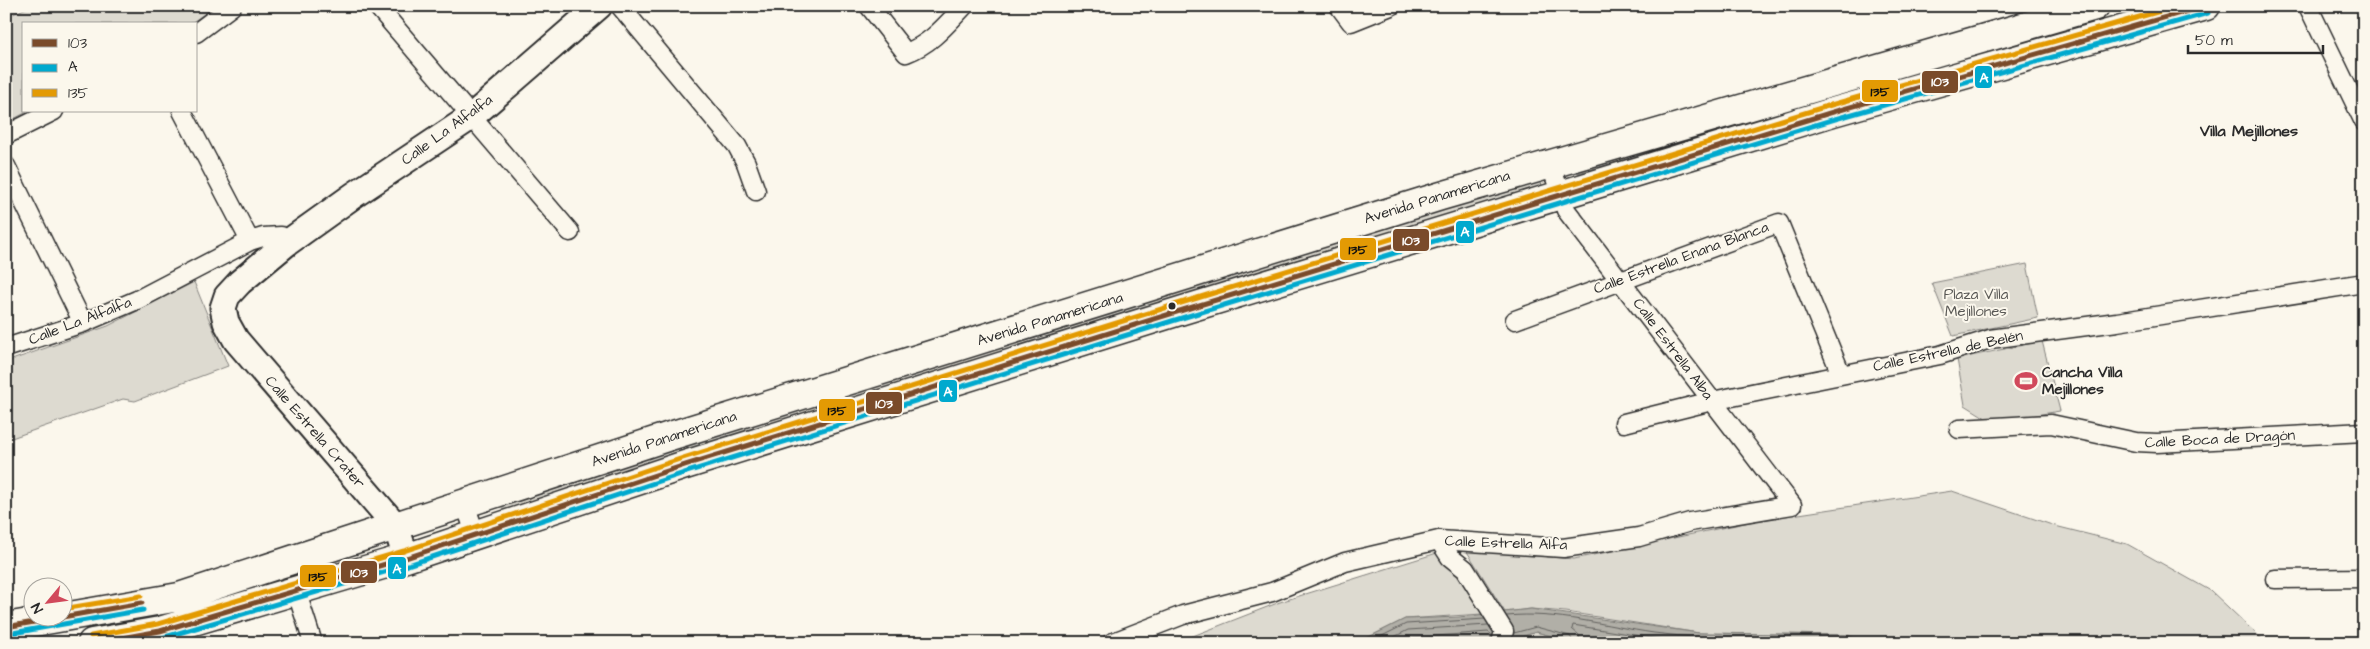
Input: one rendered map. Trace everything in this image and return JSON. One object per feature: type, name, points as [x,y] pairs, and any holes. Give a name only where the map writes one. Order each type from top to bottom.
[{"type":"main road","name":"Avenida Panamericana","points":[[6,627],[179,596],[670,436],[1550,163],[2066,10],[2094,6]]},
{"type":"main road","name":"Avenida Panamericana","points":[[92,643],[160,631],[406,558],[694,462],[1560,195],[1824,115],[2206,6]]},
{"type":"street","points":[[198,32],[232,6]]},
{"type":"street","points":[[377,6],[570,232]]},
{"type":"street","name":"Calle La Alfalfa","points":[[223,308],[227,296],[240,282],[288,243],[354,195],[471,117],[599,6]]},
{"type":"street","points":[[620,6],[737,146],[746,163],[756,190]]},
{"type":"street","points":[[869,6],[906,53],[920,48],[935,37],[964,6]]},
{"type":"street","points":[[1339,6],[1351,22],[1391,6]]},
{"type":"street","points":[[2308,6],[2364,122]]},
{"type":"street","points":[[2066,10],[2076,43]]},
{"type":"street","points":[[6,136],[52,112]]},
{"type":"street","points":[[183,112],[250,241]]},
{"type":"street","name":"Calle Estrella Alba","points":[[1550,163],[1566,210],[1792,505]]},
{"type":"street","points":[[6,166],[83,323]]},
{"type":"street","name":"Calle Estrella Enana Blanca","points":[[1515,320],[1779,223],[1841,374]]},
{"type":"street","name":"Calle La Alfalfa","points":[[6,348],[83,323],[137,300],[250,241],[263,237],[280,236],[288,243]]},
{"type":"street","name":"Calle Estrella de Belén","points":[[1624,423],[1712,401],[1940,355],[1990,339],[2117,322],[2364,283]]},
{"type":"street","name":"Calle Estrella Crater","points":[[223,308],[226,322],[236,340],[396,526],[406,558]]},
{"type":"street","name":"Calle Boca de Dragón","points":[[1959,429],[2051,424],[2136,442],[2157,443],[2364,432]]},
{"type":"street","points":[[465,504],[476,536]]},
{"type":"street","name":"Calle Estrella Alfa","points":[[1111,643],[1183,615],[1272,592],[1345,562],[1438,540],[1563,548],[1639,537],[1690,522],[1792,505]]},
{"type":"street","points":[[1438,540],[1450,556],[1465,569],[1490,608],[1504,631],[1502,643]]},
{"type":"street","points":[[2275,579],[2364,578]]},
{"type":"street","points":[[296,590],[313,643]]},
{"type":"green space","points":[[31,6],[215,6],[193,22],[22,22],[22,112],[27,112],[6,123],[6,17]]},
{"type":"green space","points":[[2056,28],[2058,36],[1578,173],[1575,165]]},
{"type":"green space","points":[[1539,175],[1542,186],[504,513],[502,505]]},
{"type":"green space","name":"Plaza Villa Mejillones","points":[[2027,264],[2038,318],[1953,336],[1932,283]]},
{"type":"green space","points":[[194,282],[228,366],[135,401],[123,399],[6,440],[6,362],[108,326]]},
{"type":"green space","name":"Plaza Villa Mejillones","points":[[2042,341],[2060,411],[2005,420],[1989,420],[1965,405],[1957,359]]},
{"type":"green space","points":[[1952,491],[2055,526],[2127,544],[2211,591],[2266,643],[1871,643],[1846,635],[1699,633],[1566,612],[1531,609],[1505,612],[1466,550],[1574,559],[1759,520]]},
{"type":"green space","points":[[1437,553],[1454,570],[1482,614],[1405,619],[1357,643],[1175,643],[1280,602]]},
{"type":"green space","points":[[1536,632],[1578,643],[1503,643]]},
{"type":"water","points":[[1531,609],[1699,633],[1846,635],[1871,643],[1578,643],[1536,632],[1503,643],[1357,643],[1405,619],[1459,617]]},
{"type":"transit line","name":"135","points":[[91,636],[158,624],[404,551],[683,458],[1181,303],[1831,105],[2178,6]]},
{"type":"transit line","name":"103","points":[[93,643],[160,631],[406,558],[685,465],[1183,310],[1833,112],[2205,6]]},
{"type":"transit line","name":"A","points":[[137,643],[162,638],[408,565],[687,472],[1185,317],[1835,119],[2208,13]]},
{"type":"transit line","name":"135","points":[[72,607],[141,596]]},
{"type":"transit line","name":"103","points":[[6,627],[142,603]]},
{"type":"transit line","name":"A","points":[[7,634],[143,610]]},
{"type":"place","name":"Cancha Villa Mejillones","points":[[2026,381]]},
{"type":"district","name":"Villa Mejillones","points":[[2249,131]]}]
